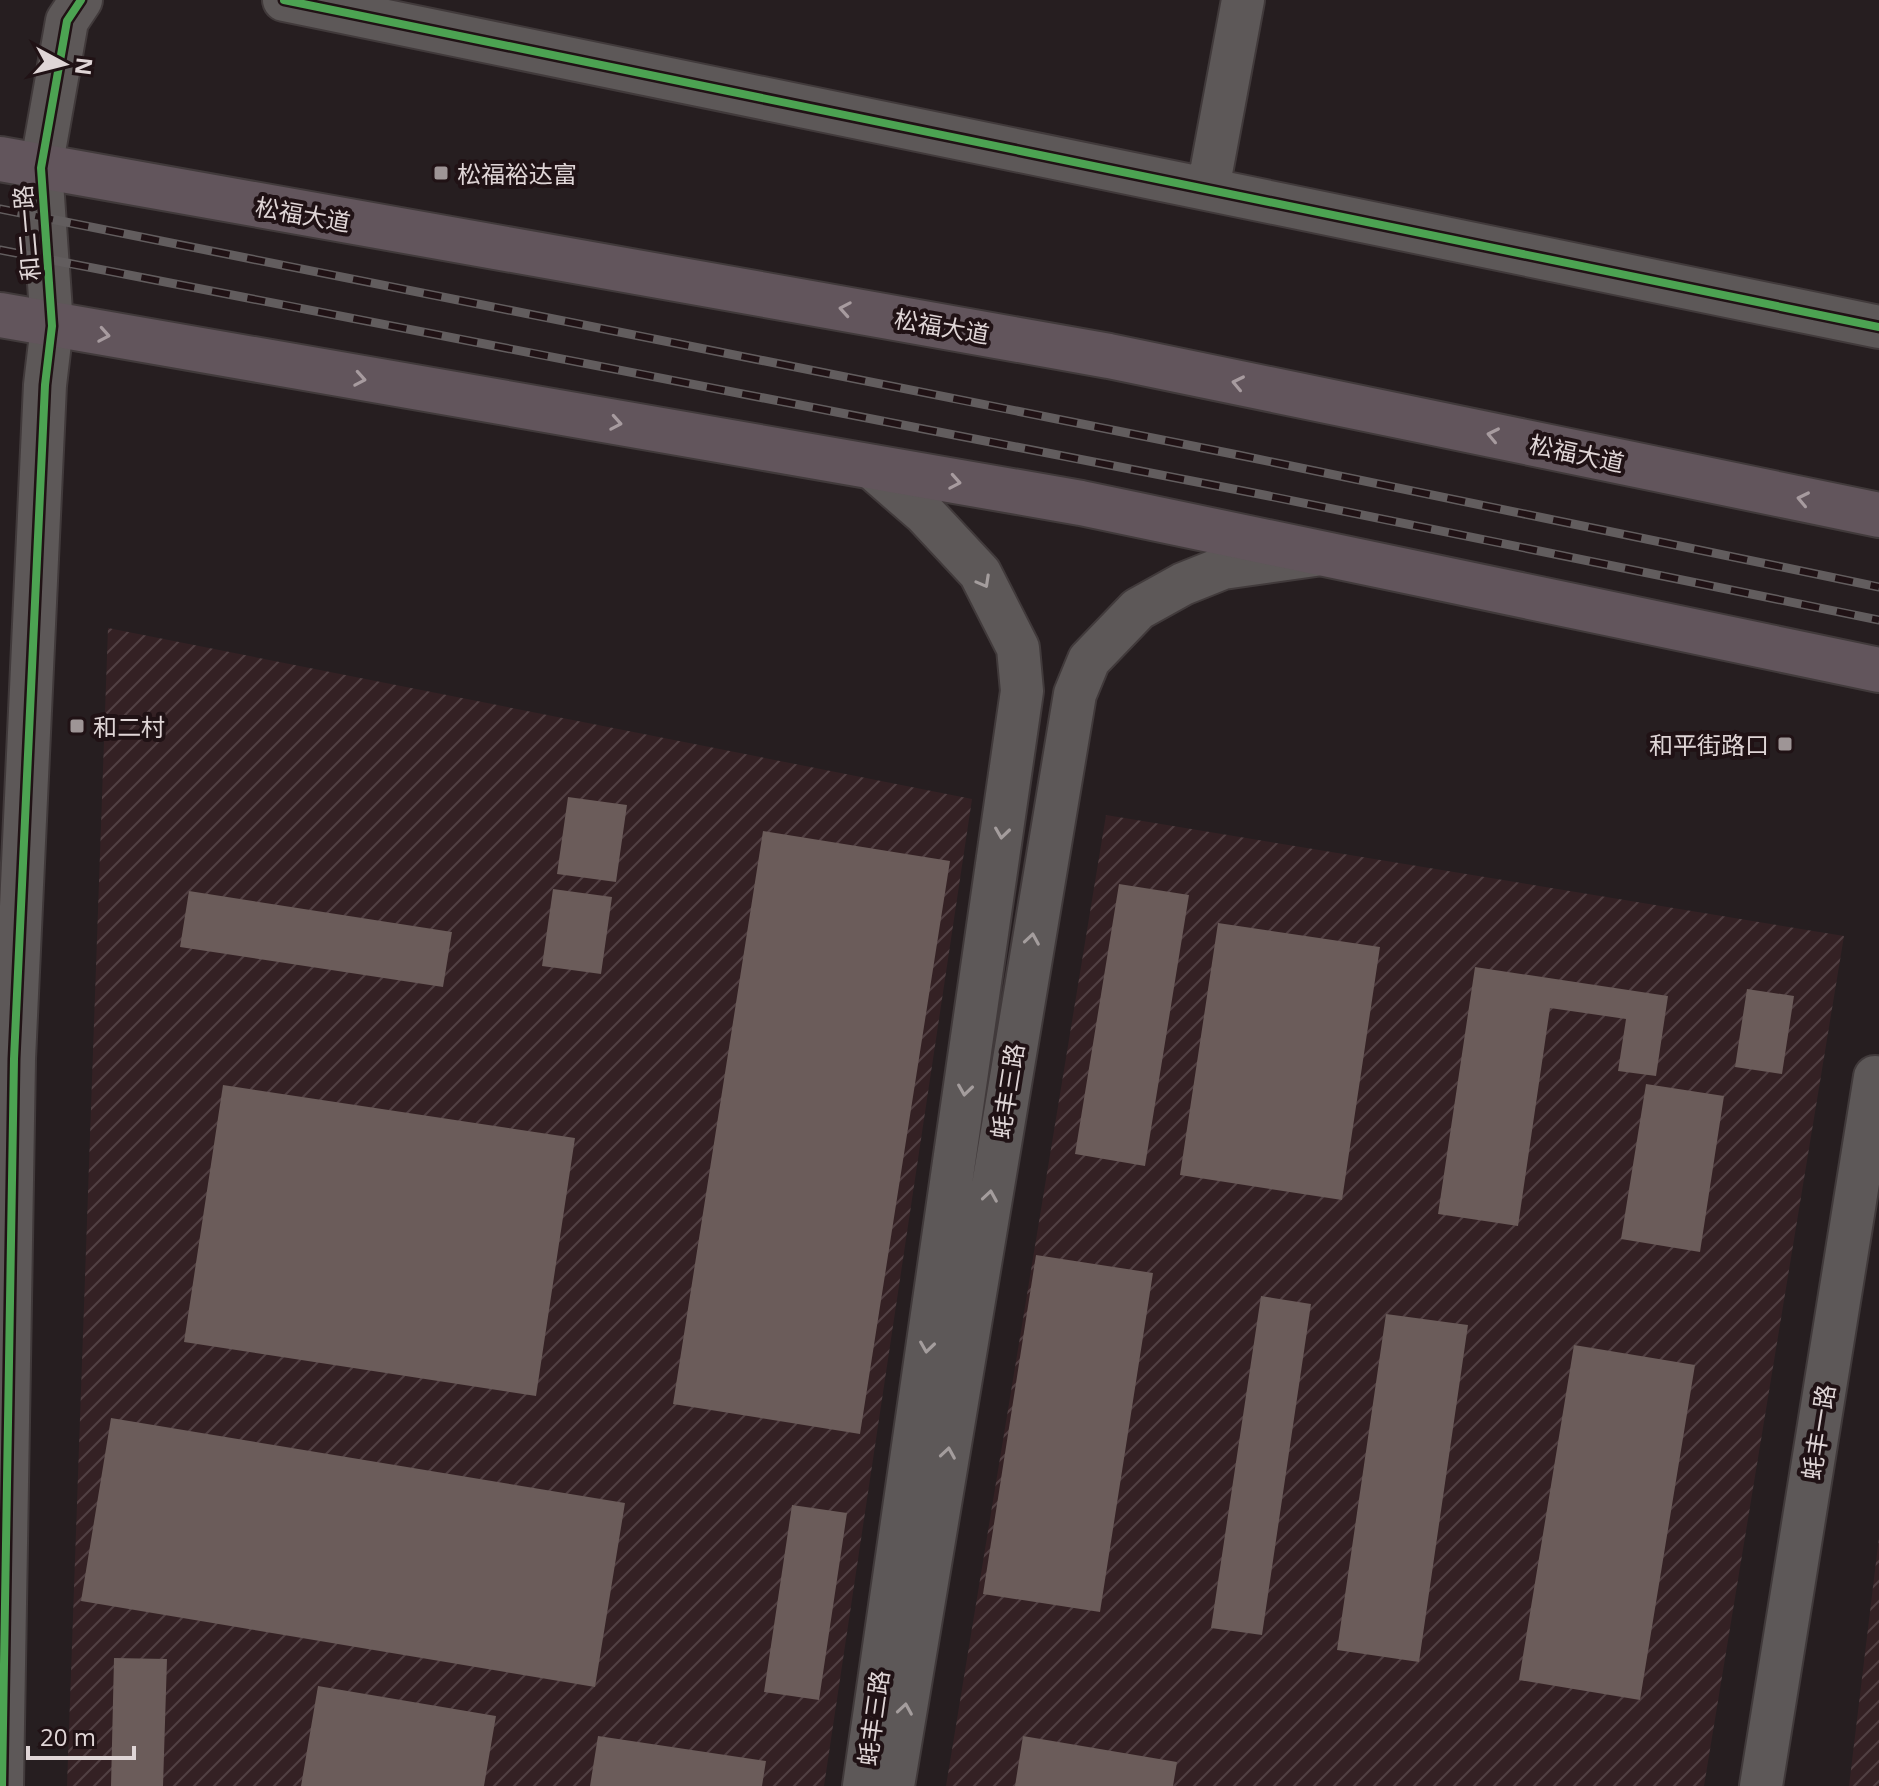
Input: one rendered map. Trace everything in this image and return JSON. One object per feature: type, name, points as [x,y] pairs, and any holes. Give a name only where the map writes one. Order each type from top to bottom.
[{"type":"main road","name":"松福大道","points":[[21,163],[1109,356],[1879,515]]},
{"type":"main road","points":[[0,315],[1081,503],[1879,670]]},
{"type":"street","name":"和二一路","points":[[2,1786],[7,1057],[43,411],[52,326],[21,163],[67,21],[81,0]]},
{"type":"street","points":[[284,0],[1879,327]]},
{"type":"street","points":[[1208,189],[1243,0]]},
{"type":"street","name":"蚝丰三路","points":[[864,1786],[1022,691],[1018,648],[980,573],[925,514],[871,467]]},
{"type":"street","name":"蚝丰三路","points":[[893,1786],[1075,694],[1089,660],[1138,609],[1223,568],[1322,554]]},
{"type":"street","name":"蚝丰一路","points":[[1761,1786],[1875,1077]]},
{"type":"shaded area","points":[[108,628],[972,799],[824,1786],[67,1786]]},
{"type":"shaded area","points":[[1106,815],[1844,936],[1704,1786],[946,1786]]},
{"type":"shaded area","points":[[1879,1537],[1879,1786],[1849,1786]]},
{"type":"building","points":[[568,797],[627,805],[616,882],[557,874]]},
{"type":"building","points":[[763,831],[950,861],[860,1434],[673,1404]]},
{"type":"building","points":[[1119,884],[1189,895],[1145,1166],[1075,1154]]},
{"type":"building","points":[[553,889],[612,897],[601,974],[542,966]]},
{"type":"building","points":[[189,891],[452,932],[443,987],[180,947]]},
{"type":"building","points":[[1218,923],[1380,947],[1342,1200],[1180,1175]]},
{"type":"building","points":[[1475,967],[1668,996],[1656,1076],[1618,1071],[1626,1019],[1550,1008],[1518,1226],[1438,1214]]},
{"type":"building","points":[[1747,989],[1794,996],[1782,1074],[1735,1067]]},
{"type":"building","points":[[1646,1084],[1724,1096],[1700,1252],[1621,1239]]},
{"type":"building","points":[[223,1085],[575,1138],[536,1396],[184,1342]]},
{"type":"building","points":[[1036,1255],[1153,1273],[1100,1612],[983,1594]]},
{"type":"building","points":[[1261,1296],[1311,1304],[1262,1635],[1211,1628]]},
{"type":"building","points":[[1386,1314],[1468,1325],[1419,1662],[1337,1650]]},
{"type":"building","points":[[1574,1345],[1695,1365],[1640,1700],[1519,1680]]},
{"type":"building","points":[[111,1418],[625,1503],[595,1687],[81,1601]]},
{"type":"building","points":[[792,1505],[847,1513],[819,1700],[764,1692]]},
{"type":"building","points":[[114,1658],[167,1659],[163,1786],[111,1786]]},
{"type":"building","points":[[318,1686],[496,1716],[484,1786],[301,1786]]},
{"type":"building","points":[[598,1736],[766,1761],[762,1786],[590,1786]]},
{"type":"building","points":[[1023,1736],[1177,1762],[1173,1786],[1015,1786]]},
{"type":"railway","points":[[0,209],[1238,455],[1879,587]]},
{"type":"railway","points":[[0,250],[1264,495],[1879,620]]},
{"type":"cycle path","points":[[2,1786],[14,1059],[45,385],[52,326],[41,168],[67,21],[81,0]]},
{"type":"cycle path","points":[[284,0],[1879,327]]},
{"type":"place","name":"松福裕达富","points":[[441,173]]},
{"type":"place","name":"和二村","points":[[77,726]]},
{"type":"place","name":"和平街路口","points":[[1785,744]]}]
